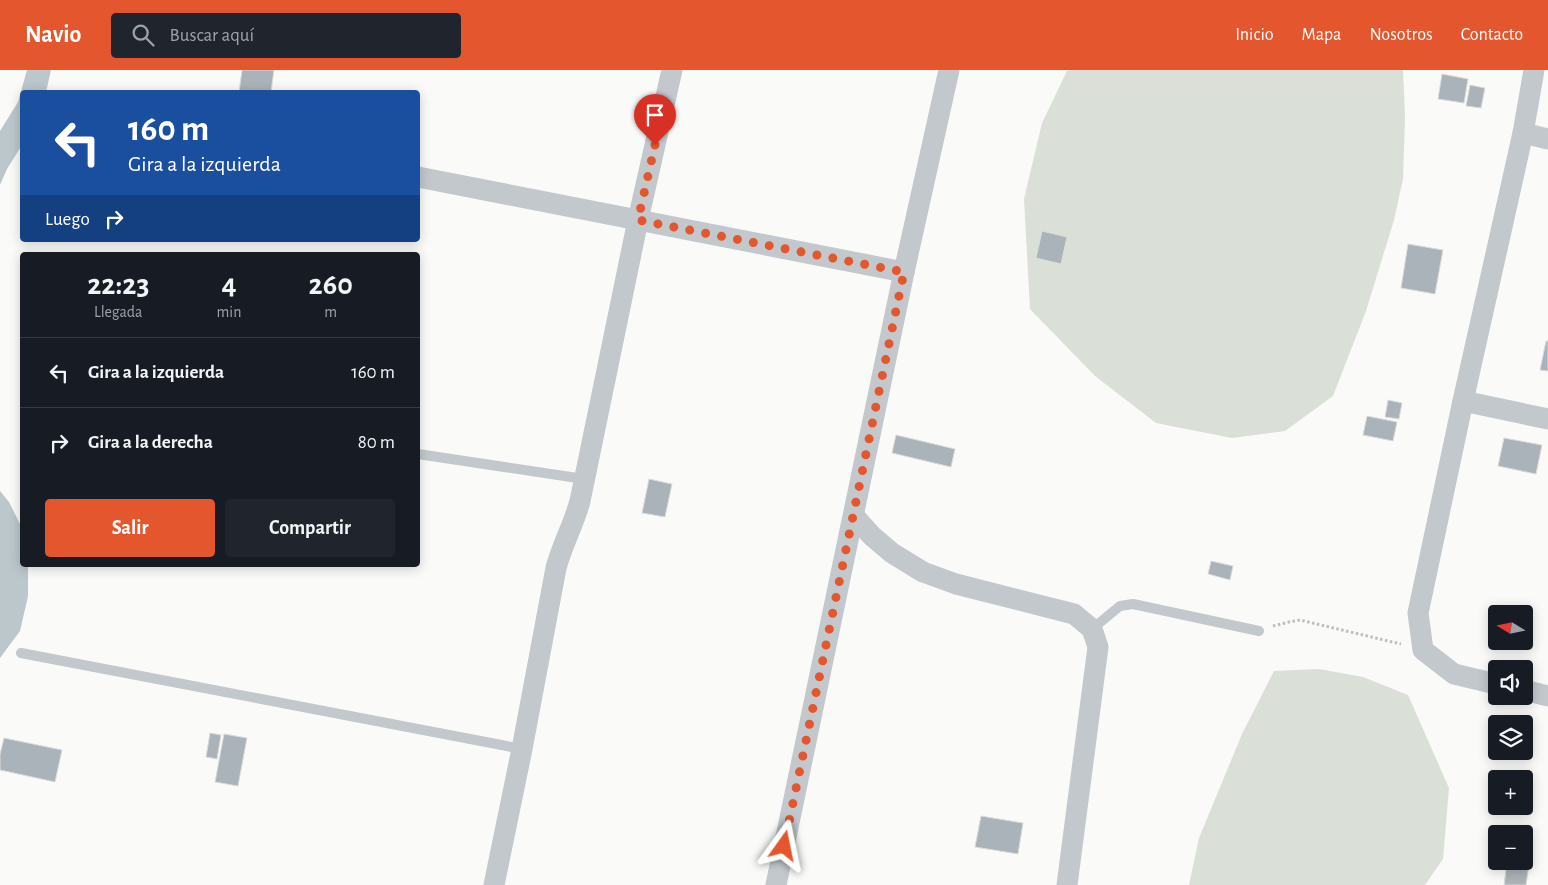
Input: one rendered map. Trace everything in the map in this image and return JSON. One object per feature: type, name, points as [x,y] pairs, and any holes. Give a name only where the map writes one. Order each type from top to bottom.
[{"type":"street","points":[[494,885],[556,568],[563,544],[578,512],[638,220],[672,70]]},
{"type":"street","points":[[776,885],[904,272],[949,70]]},
{"type":"street","points":[[1488,682],[1454,674],[1423,650],[1418,613],[1523,133],[1534,70]]},
{"type":"street","points":[[1523,133],[1548,138]]},
{"type":"street","points":[[420,177],[904,272]]},
{"type":"street","points":[[1463,401],[1548,419]]},
{"type":"street","points":[[854,516],[872,536],[892,552],[923,572],[956,584],[1074,614],[1092,629],[1098,647],[1067,885]]},
{"type":"street","points":[[1533,692],[1548,696]]},
{"type":"lane","points":[[420,454],[584,479]]},
{"type":"lane","points":[[1092,629],[1120,606],[1133,604],[1259,631]]},
{"type":"lane","points":[[21,653],[522,749]]},
{"type":"path","points":[[1259,631],[1300,620],[1423,650]]},
{"type":"shaded area","points":[[27,70],[51,70],[46,90],[21,90]]},
{"type":"shaded area","points":[[1403,70],[1405,117],[1403,179],[1394,220],[1366,311],[1333,396],[1285,431],[1232,438],[1156,423],[1095,376],[1030,309],[1024,199],[1042,123],[1067,71]]},
{"type":"shaded area","points":[[20,95],[20,148],[0,185],[0,131],[18,102]]},
{"type":"shaded area","points":[[0,491],[9,502],[20,524],[20,567],[28,567],[28,596],[20,631],[0,658]]},
{"type":"shaded area","points":[[1319,669],[1363,677],[1408,695],[1449,788],[1443,859],[1425,885],[1189,885],[1199,838],[1242,734],[1274,671]]},
{"type":"building","points":[[242,70],[274,70],[271,90],[239,90]]},
{"type":"building","points":[[1442,74],[1468,79],[1464,103],[1438,99]]},
{"type":"building","points":[[1470,85],[1485,88],[1481,108],[1466,106]]},
{"type":"building","points":[[1042,231],[1067,237],[1061,264],[1036,258]]},
{"type":"building","points":[[1408,244],[1443,250],[1435,294],[1401,288]]},
{"type":"building","points":[[1546,341],[1548,341],[1548,371],[1540,370]]},
{"type":"building","points":[[1388,400],[1402,403],[1399,419],[1385,417]]},
{"type":"building","points":[[1367,416],[1397,422],[1393,441],[1363,435]]},
{"type":"building","points":[[896,435],[955,449],[951,467],[892,453]]},
{"type":"building","points":[[1504,438],[1542,445],[1536,474],[1498,466]]},
{"type":"building","points":[[649,479],[672,484],[665,517],[642,513]]},
{"type":"building","points":[[1211,561],[1233,566],[1230,580],[1208,574]]},
{"type":"building","points":[[210,733],[221,735],[217,759],[206,757]]},
{"type":"building","points":[[224,734],[247,738],[238,786],[215,782]]},
{"type":"building","points":[[4,738],[62,750],[55,782],[0,770],[0,754]]},
{"type":"building","points":[[981,816],[1023,823],[1018,854],[975,847]]},
{"type":"building","points":[[1506,870],[1528,870],[1526,885],[1504,885]]},
{"type":"route","points":[[655,145],[638,220],[904,272],[784,846]]}]
